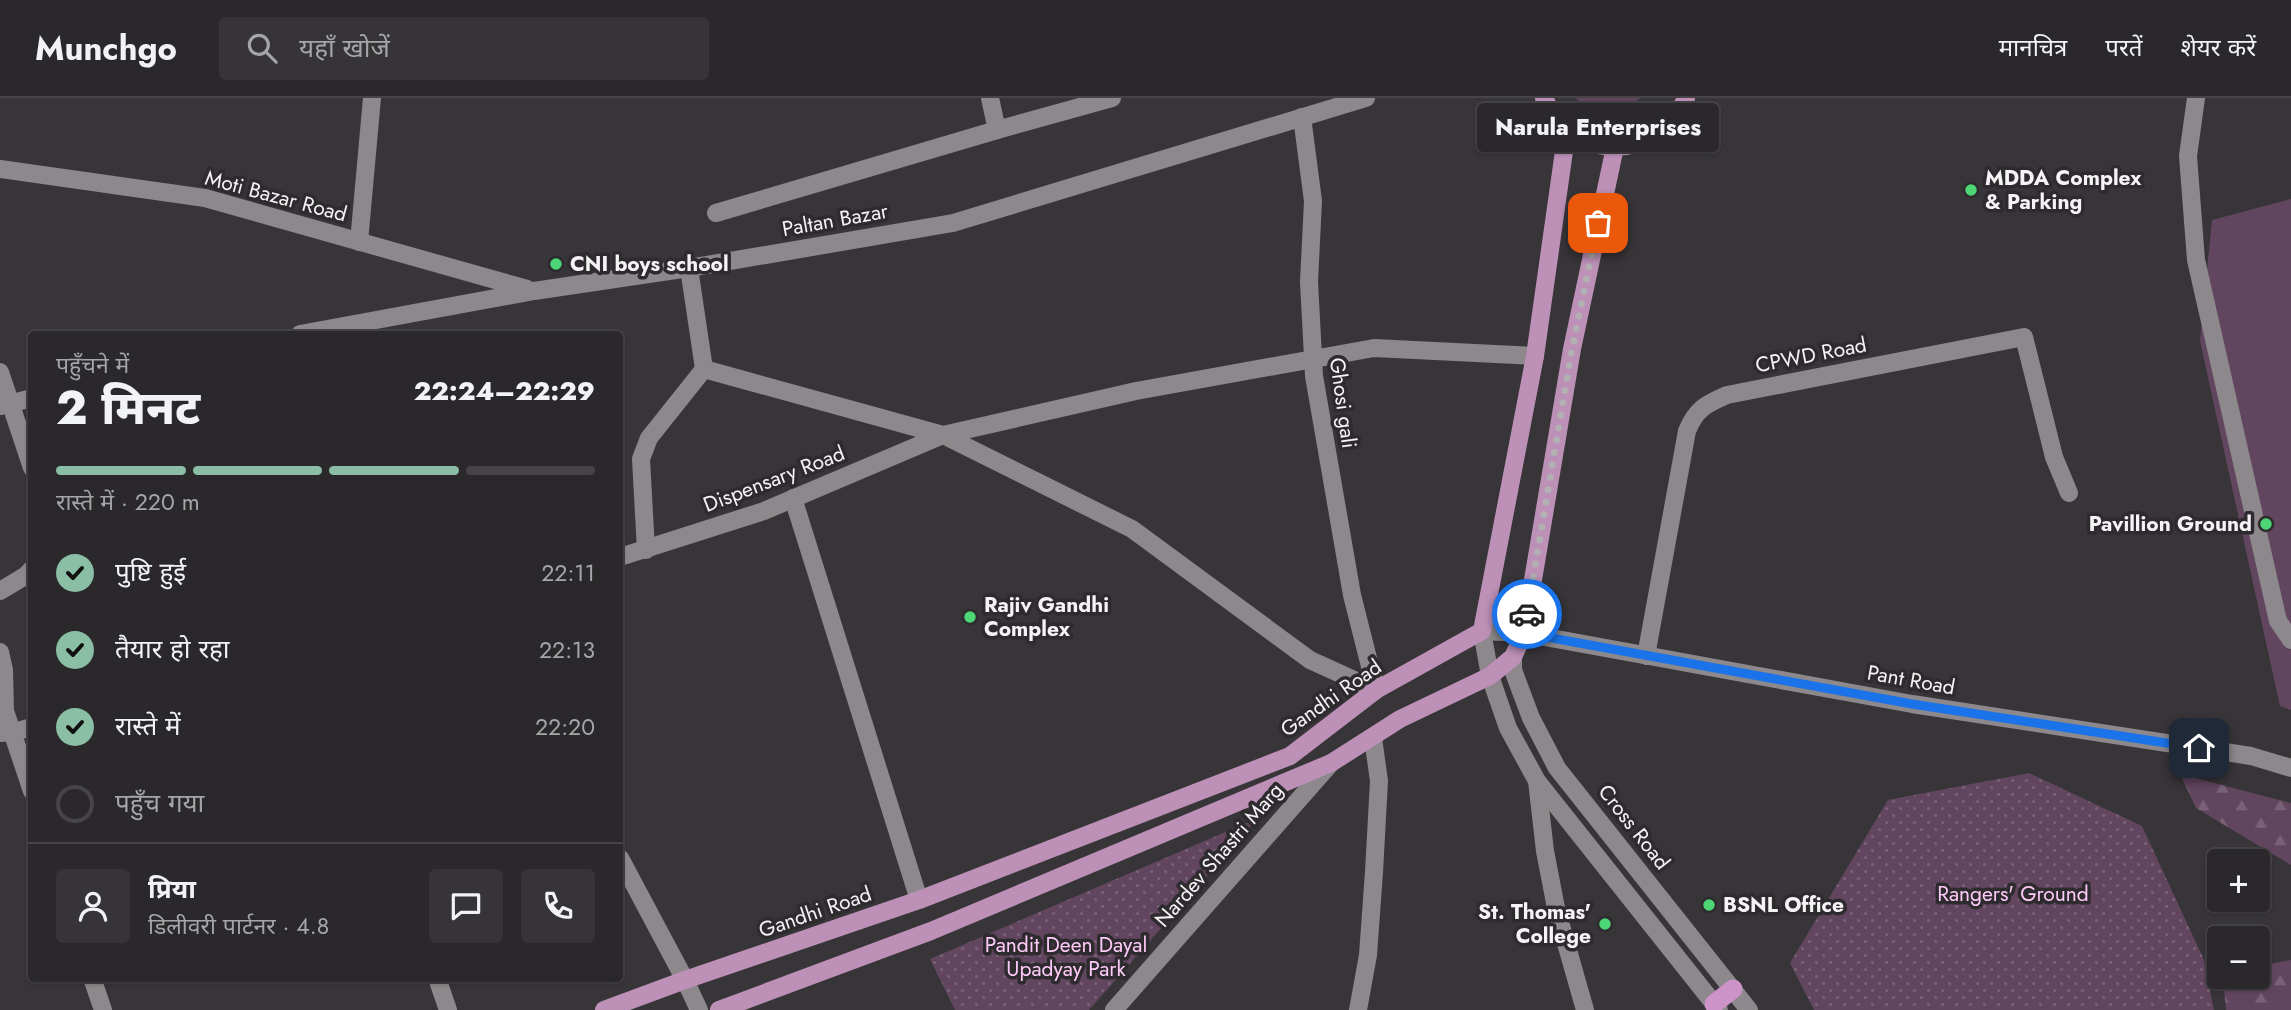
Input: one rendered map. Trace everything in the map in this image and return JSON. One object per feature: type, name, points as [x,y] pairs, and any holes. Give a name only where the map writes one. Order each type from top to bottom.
[{"type":"highway","points":[[1717,1007],[1733,989]]},
{"type":"main road","points":[[1544,98],[1553,115],[1567,130],[1590,142],[1615,147],[1640,143],[1662,132],[1679,114],[1686,98]]},
{"type":"main road","points":[[1482,631],[1535,356],[1567,130]]},
{"type":"main road","points":[[719,1010],[931,931],[1331,763],[1400,719],[1490,676],[1513,657],[1524,633],[1572,349],[1615,147]]},
{"type":"main road","name":"Gandhi Road","points":[[604,1010],[919,900],[1290,756],[1376,690],[1482,631]]},
{"type":"street","points":[[359,242],[372,98]]},
{"type":"street","points":[[990,98],[997,130]]},
{"type":"street","points":[[716,212],[1112,98]]},
{"type":"street","name":"Paltan Bazar","points":[[330,331],[534,291],[689,268],[953,223],[1366,98]]},
{"type":"street","points":[[2196,98],[2189,156],[2196,260],[2278,621],[2291,640]]},
{"type":"street","name":"Ghosi gali","points":[[1302,117],[1313,201],[1309,282],[1316,388],[1352,594],[1376,690]]},
{"type":"street","name":"Moti Bazar Road","points":[[0,169],[205,198],[534,291]]},
{"type":"street","points":[[646,550],[641,459],[643,448],[704,369],[689,268]]},
{"type":"street","name":"CPWD Road","points":[[1646,656],[1687,431],[1693,415],[1709,402],[1727,394],[2024,337],[2054,457],[2069,493]]},
{"type":"street","name":"Dispensary Road","points":[[623,556],[764,511],[943,435],[1136,391],[1374,348],[1535,356]]},
{"type":"street","points":[[704,369],[943,435],[1132,529],[1310,660],[1376,690]]},
{"type":"street","points":[[0,372],[6,405],[28,458]]},
{"type":"street","points":[[6,405],[28,399]]},
{"type":"street","points":[[793,498],[919,900]]},
{"type":"street","points":[[0,592],[28,573]]},
{"type":"street","points":[[1482,631],[1490,676],[1508,728],[1537,781],[1717,1007]]},
{"type":"street","name":"Pant Road","points":[[1482,631],[1524,633],[1912,704],[2251,756],[2291,768]]},
{"type":"street","points":[[0,652],[4,670],[7,733],[28,782]]},
{"type":"street","name":"Cross Road","points":[[1513,657],[1513,670],[1531,718],[1557,768],[1749,1010]]},
{"type":"street","points":[[7,733],[28,728]]},
{"type":"street","points":[[1358,1010],[1368,955],[1375,846],[1378,781],[1373,738]]},
{"type":"street","name":"Nardev Shastri Marg","points":[[1114,1010],[1331,763]]},
{"type":"street","points":[[1537,781],[1545,851],[1556,908],[1585,1010]]},
{"type":"street","points":[[623,864],[699,1010]]},
{"type":"street","points":[[93,982],[103,1010]]},
{"type":"street","points":[[438,982],[448,1010]]},
{"type":"green space","points":[[1576,98],[1640,98],[1625,108],[1608,112],[1591,109]]},
{"type":"green space","name":"Pavillion Ground","points":[[2291,199],[2291,710],[2280,706],[2200,341],[2212,220]]},
{"type":"green space","name":"Rangers' Ground","points":[[2029,773],[2142,826],[2204,960],[2207,989],[2210,989],[2214,1010],[1814,1010],[1790,963],[1888,800]]},
{"type":"green space","points":[[2180,774],[2291,803],[2291,865],[2270,852],[2270,849],[2264,849],[2196,808]]},
{"type":"green space","name":"Pandit Deen Dayal Upadyay Park","points":[[1258,818],[1089,1010],[955,1010],[930,959]]},
{"type":"green space","points":[[2291,960],[2291,1010],[2226,1010],[2224,989],[2270,989],[2270,964]]},
{"type":"way so far","points":[[1527,614],[1572,349],[1598,223]]},
{"type":"place","name":"MDDA Complex & Parking","points":[[1971,190]]},
{"type":"place","name":"Narula Enterprises","points":[[1598,223]]},
{"type":"place","name":"CNI boys school","points":[[556,264]]},
{"type":"place","name":"Pavillion Ground","points":[[2266,524]]},
{"type":"place","name":"Rajiv Gandhi Complex","points":[[970,617]]},
{"type":"place","name":"BSNL Office","points":[[1709,905]]},
{"type":"place","name":"St. Thomas' College","points":[[1605,924]]},
{"type":"route","points":[[1527,614],[1524,633],[1912,704],[2199,748]]}]
